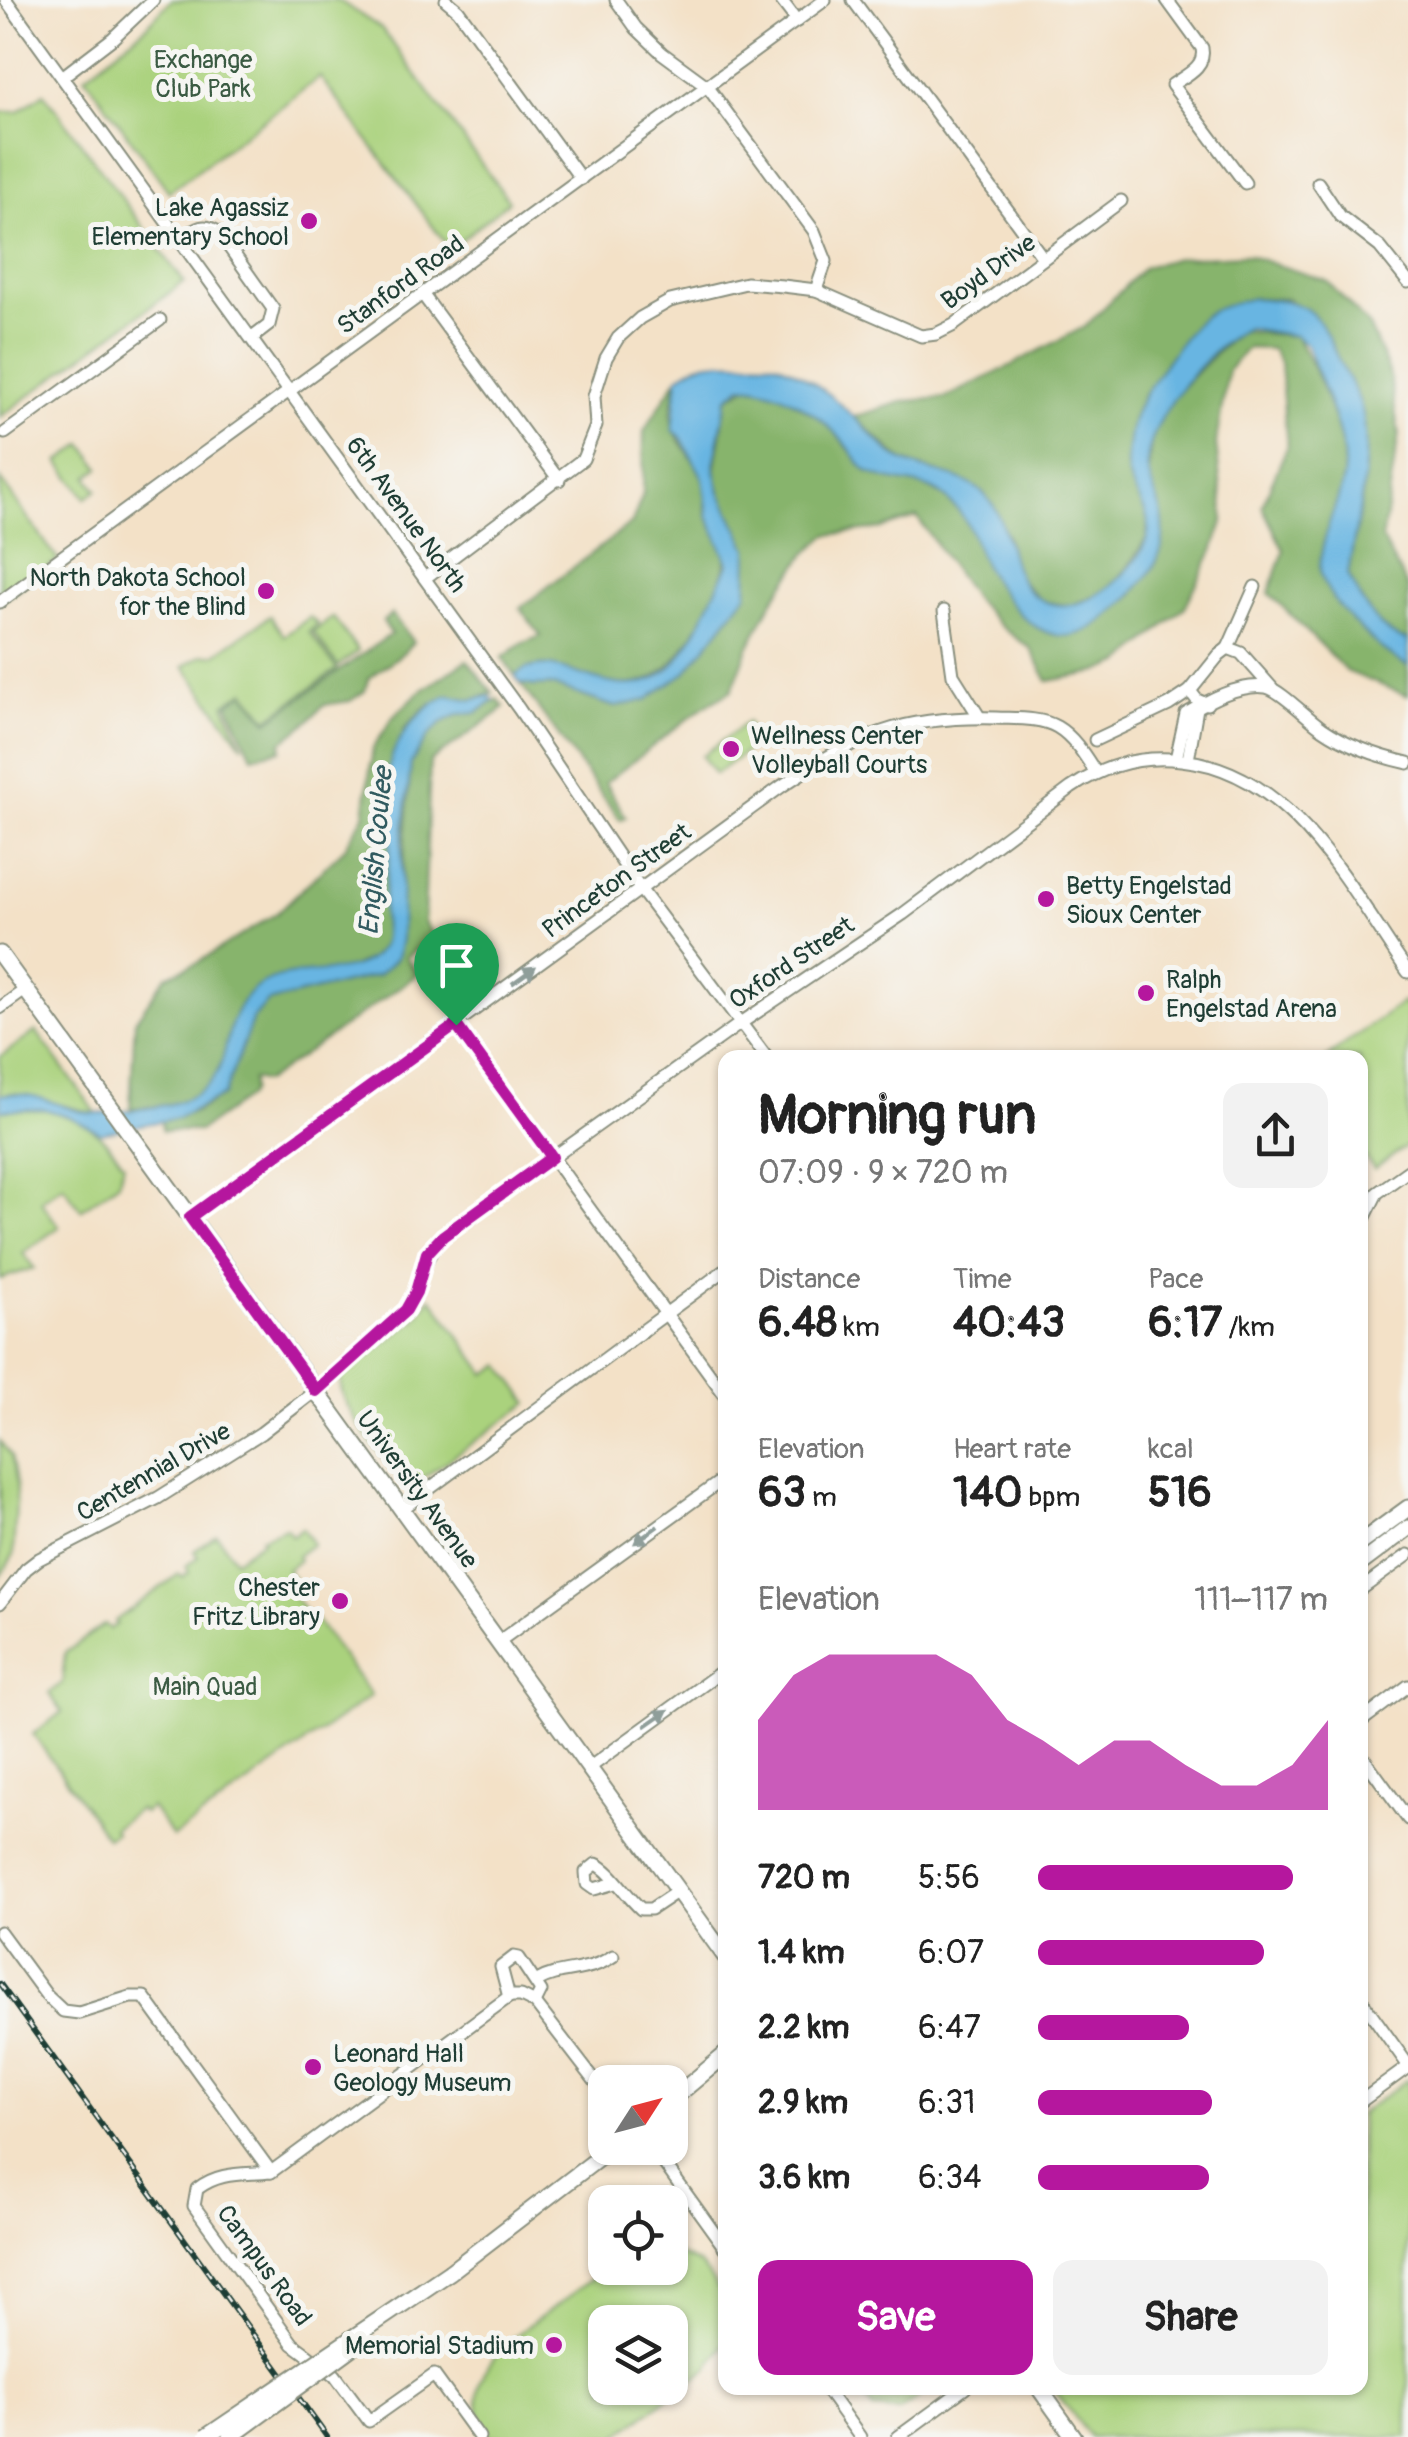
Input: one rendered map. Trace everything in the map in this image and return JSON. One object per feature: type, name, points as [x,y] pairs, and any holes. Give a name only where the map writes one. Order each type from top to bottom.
[{"type":"street","name":"6th Avenue North","points":[[6,0],[560,767],[641,890],[761,1050]]},
{"type":"street","points":[[62,77],[113,38],[153,0]]},
{"type":"street","points":[[446,0],[458,10],[580,179]]},
{"type":"street","points":[[616,0],[636,28],[662,53],[707,86],[822,244],[826,261],[816,290]]},
{"type":"street","points":[[781,0],[797,21]]},
{"type":"street","name":"Stanford Road","points":[[0,602],[825,0]]},
{"type":"street","points":[[852,0],[1043,258]]},
{"type":"street","points":[[1167,0],[1204,56],[1201,64],[1172,85],[1245,183]]},
{"type":"street","points":[[1318,184],[1340,216],[1380,247],[1408,282]]},
{"type":"street","name":"Boyd Drive","points":[[425,578],[582,459],[596,426],[594,396],[606,358],[618,338],[640,318],[670,302],[746,283],[816,290],[878,314],[905,331],[921,336],[936,334],[954,325],[1122,201]]},
{"type":"street","points":[[180,240],[202,226],[220,233],[274,309],[269,325],[252,338]]},
{"type":"street","points":[[423,296],[558,480]]},
{"type":"street","points":[[5,433],[160,320]]},
{"type":"street","points":[[1096,740],[1169,705],[1190,690],[1228,648],[1255,587]]},
{"type":"street","points":[[944,610],[953,676],[980,718]]},
{"type":"street","points":[[1228,648],[1241,653],[1272,688],[1343,742],[1408,763]]},
{"type":"street","points":[[1182,760],[1202,706],[1234,691],[1272,688]]},
{"type":"street","points":[[1190,690],[1202,706]]},
{"type":"street","name":"Princeton Street","points":[[190,1217],[782,786],[851,742],[917,721],[980,718],[1047,722],[1068,735],[1096,773]]},
{"type":"street","name":"Oxford Street","points":[[332,1378],[406,1310],[416,1292],[427,1253],[443,1236],[741,1023],[903,914],[1096,773],[1128,762],[1182,760],[1208,762],[1240,774],[1275,798],[1308,832],[1408,971]]},
{"type":"street","name":"University Avenue","points":[[0,954],[718,1946]]},
{"type":"street","points":[[0,1008],[25,990]]},
{"type":"street","points":[[456,1025],[718,1385]]},
{"type":"street","points":[[1368,1211],[1377,1193],[1408,1171]]},
{"type":"street","points":[[402,1510],[718,1275]]},
{"type":"street","name":"Centennial Drive","points":[[1,1603],[26,1569],[39,1560],[193,1478],[290,1412],[332,1378]]},
{"type":"street","points":[[498,1642],[718,1483]]},
{"type":"street","points":[[1368,1537],[1408,1508]]},
{"type":"street","points":[[1368,1558],[1408,1528]]},
{"type":"street","points":[[1368,1584],[1408,1554]]},
{"type":"street","points":[[589,1768],[718,1674]]},
{"type":"street","points":[[1368,1716],[1408,1686]]},
{"type":"street","points":[[1368,1764],[1408,1820]]},
{"type":"street","points":[[616,1883],[640,1909],[651,1909],[678,1891]]},
{"type":"street","points":[[0,1932],[47,1996],[63,2011],[78,2013],[130,1997],[144,1997],[271,2172],[503,2000],[521,1996],[535,2004],[588,2072]]},
{"type":"street","points":[[537,1981],[550,1974],[599,1966],[612,1956]]},
{"type":"street","points":[[503,2000],[501,1967],[508,1959],[520,1958],[537,1981],[540,1991],[535,2004]]},
{"type":"street","points":[[1368,2009],[1408,2066],[1368,2096]]},
{"type":"street","points":[[688,2086],[718,2061]]},
{"type":"street","points":[[230,2437],[590,2165]]},
{"type":"street","points":[[665,2165],[718,2238]]},
{"type":"street","name":"Campus Road","points":[[271,2172],[211,2178],[197,2189],[194,2206],[293,2344],[335,2375],[369,2421],[434,2374],[480,2437]]},
{"type":"street","points":[[206,2437],[450,2272]]},
{"type":"street","points":[[830,2395],[860,2437]]},
{"type":"street","points":[[898,2437],[956,2395]]},
{"type":"street","points":[[1043,2395],[1074,2437]]},
{"type":"green space","name":"Exchange Club Park","points":[[171,0],[338,0],[382,29],[509,201],[450,249],[320,77],[169,192],[85,76],[145,28]]},
{"type":"green space","points":[[44,93],[184,282],[0,417],[0,112],[18,112]]},
{"type":"green space","points":[[1247,255],[1327,281],[1369,326],[1389,372],[1399,434],[1382,540],[1408,588],[1408,640],[1379,624],[1348,574],[1365,469],[1362,417],[1342,368],[1289,299],[1253,298],[1165,367],[1143,396],[1133,419],[1132,438],[1148,518],[1147,538],[1126,570],[1105,591],[1070,606],[1041,601],[1019,578],[1007,535],[983,492],[903,461],[854,417],[905,401],[945,398],[1010,366],[1086,326],[1144,267],[1177,258]]},
{"type":"green space","points":[[1240,331],[1296,336],[1319,381],[1334,418],[1344,466],[1322,557],[1408,664],[1408,696],[1346,671],[1269,593],[1284,551],[1262,506],[1287,447],[1280,363],[1272,349],[1247,348],[1228,370],[1216,443],[1224,519],[1213,551],[1185,607],[1123,662],[1098,672],[1048,681],[1030,648],[1000,626],[972,596],[917,517],[881,529],[827,535],[805,555],[773,600],[732,690],[703,707],[605,783],[626,817],[620,820],[520,683],[552,685],[614,707],[686,672],[747,594],[715,472],[727,398],[748,386],[779,392],[828,424],[868,472],[918,482],[946,498],[971,524],[991,577],[1026,619],[1114,611],[1132,595],[1157,561],[1149,468],[1156,424],[1189,380]]},
{"type":"green space","points":[[678,377],[672,423],[702,476],[707,514],[726,556],[708,609],[676,658],[655,677],[633,684],[612,683],[551,666],[532,667],[515,676],[502,658],[541,636],[520,608],[632,523],[643,494],[644,431]]},
{"type":"green space","points":[[83,444],[100,468],[88,477],[97,490],[86,498],[59,462]]},
{"type":"green space","points":[[0,479],[58,560],[0,602]]},
{"type":"green space","points":[[392,614],[413,642],[404,652],[368,679],[365,691],[350,701],[323,705],[282,742],[281,750],[252,756],[228,704],[244,693],[268,721],[391,634],[383,621]]},
{"type":"green space","points":[[270,616],[284,636],[310,617],[318,624],[309,632],[337,669],[268,719],[245,691],[225,704],[243,746],[184,666],[203,655],[214,655]]},
{"type":"green space","points":[[333,617],[358,651],[338,666],[313,632]]},
{"type":"green space","points":[[467,660],[493,693],[472,700],[447,695],[423,709],[404,729],[387,798],[391,837],[381,948],[370,959],[352,967],[237,1011],[215,1080],[204,1092],[173,1104],[130,1108],[135,1021],[166,976],[197,963],[277,913],[344,849],[364,815],[373,748],[393,717],[417,694]]},
{"type":"green space","points":[[498,699],[504,707],[499,712],[430,762],[424,922],[434,936],[406,957],[418,974],[265,1082],[252,1079],[248,1097],[199,1131],[162,1131],[161,1120],[195,1112],[224,1095],[253,1017],[268,1001],[378,975],[401,892],[411,763],[441,723],[459,714],[476,713]]},
{"type":"green space","name":"Wellness Center Volleyball Courts","points":[[747,722],[760,742],[715,774],[702,756]]},
{"type":"green space","points":[[1403,1002],[1408,1009],[1408,1145],[1374,1169],[1368,1161],[1368,1050],[1337,1050]]},
{"type":"green space","points":[[36,1031],[97,1114],[14,1093],[0,1095],[0,1057]]},
{"type":"green space","points":[[44,1109],[90,1128],[124,1164],[118,1183],[81,1210],[63,1185],[41,1201],[59,1227],[23,1253],[34,1268],[0,1279],[0,1110]]},
{"type":"green space","points":[[431,1297],[486,1374],[501,1365],[529,1403],[407,1489],[354,1418],[341,1389],[341,1377],[415,1320]]},
{"type":"green space","points":[[0,1441],[11,1456],[17,1486],[13,1556],[0,1577]]},
{"type":"green space","name":"Main Quad","points":[[286,1528],[292,1536],[302,1528],[313,1544],[287,1570],[294,1580],[286,1586],[311,1620],[315,1618],[371,1696],[173,1837],[151,1807],[143,1813],[139,1809],[113,1828],[115,1833],[107,1838],[33,1734],[62,1712],[49,1693],[62,1683],[65,1653],[105,1624],[110,1629],[117,1624],[115,1621],[179,1574],[182,1577],[189,1572],[186,1566],[198,1557],[194,1551],[217,1535],[235,1560],[261,1538]]},
{"type":"green space","points":[[1408,2079],[1408,2437],[1090,2437],[1058,2395],[1368,2395],[1368,2108]]},
{"type":"green space","name":"Memorial Stadium","points":[[688,2259],[700,2264],[718,2288],[718,2353],[707,2369],[688,2383],[688,2305],[588,2305],[588,2405],[658,2405],[615,2437],[491,2437],[480,2415],[478,2394],[483,2375],[495,2357],[528,2326],[588,2281],[588,2285],[688,2285]]},
{"type":"green space","points":[[863,2395],[922,2395],[899,2411],[873,2409]]},
{"type":"water","points":[[1253,298],[1287,302],[1308,310],[1323,328],[1359,400],[1366,455],[1348,574],[1379,624],[1408,640],[1408,666],[1344,613],[1321,573],[1322,549],[1344,468],[1336,422],[1307,345],[1296,336],[1247,328],[1198,368],[1157,427],[1147,465],[1162,515],[1161,551],[1133,593],[1085,631],[1061,636],[1025,619],[991,577],[964,518],[938,492],[869,472],[812,413],[771,391],[742,386],[727,398],[714,465],[720,492],[748,549],[747,594],[686,672],[646,700],[615,707],[552,685],[520,683],[515,676],[530,667],[547,666],[622,685],[641,683],[661,675],[682,654],[729,564],[708,516],[703,478],[681,437],[673,430],[678,377],[701,364],[715,362],[770,362],[804,377],[838,402],[898,458],[958,479],[986,496],[996,510],[1013,561],[1029,591],[1043,601],[1062,605],[1088,600],[1125,573],[1147,538],[1147,519],[1127,466],[1133,419],[1146,392],[1204,316]]},
{"type":"water","points":[[447,695],[472,700],[490,696],[494,701],[475,713],[459,714],[441,723],[411,763],[402,845],[401,939],[397,958],[378,975],[268,1002],[253,1018],[224,1095],[177,1118],[101,1133],[44,1109],[0,1110],[0,1095],[13,1094],[35,1096],[88,1113],[177,1102],[210,1082],[218,1070],[238,1010],[262,984],[279,977],[353,967],[380,949],[391,837],[389,766],[410,725]]},
{"type":"railway","points":[[0,1984],[327,2437]]},
{"type":"place","name":"Lake Agassiz Elementary School","points":[[309,221]]},
{"type":"place","name":"North Dakota School for the Blind","points":[[266,591]]},
{"type":"place","name":"Wellness Center Volleyball Courts","points":[[731,749]]},
{"type":"place","name":"Betty Engelstad Sioux Center","points":[[1046,899]]},
{"type":"place","name":"Ralph Engelstad Arena","points":[[1146,993]]},
{"type":"place","name":"Chester Fritz Library","points":[[340,1601]]},
{"type":"place","name":"Leonard Hall Geology Museum","points":[[313,2067]]},
{"type":"place","name":"Memorial Stadium","points":[[554,2345]]},
{"type":"route","points":[[456,1025],[552,1157],[443,1236],[427,1253],[416,1292],[406,1310],[316,1391],[190,1217],[456,1025]]},
{"type":"water label","name":"English Coulee","points":[[375,851]]}]
